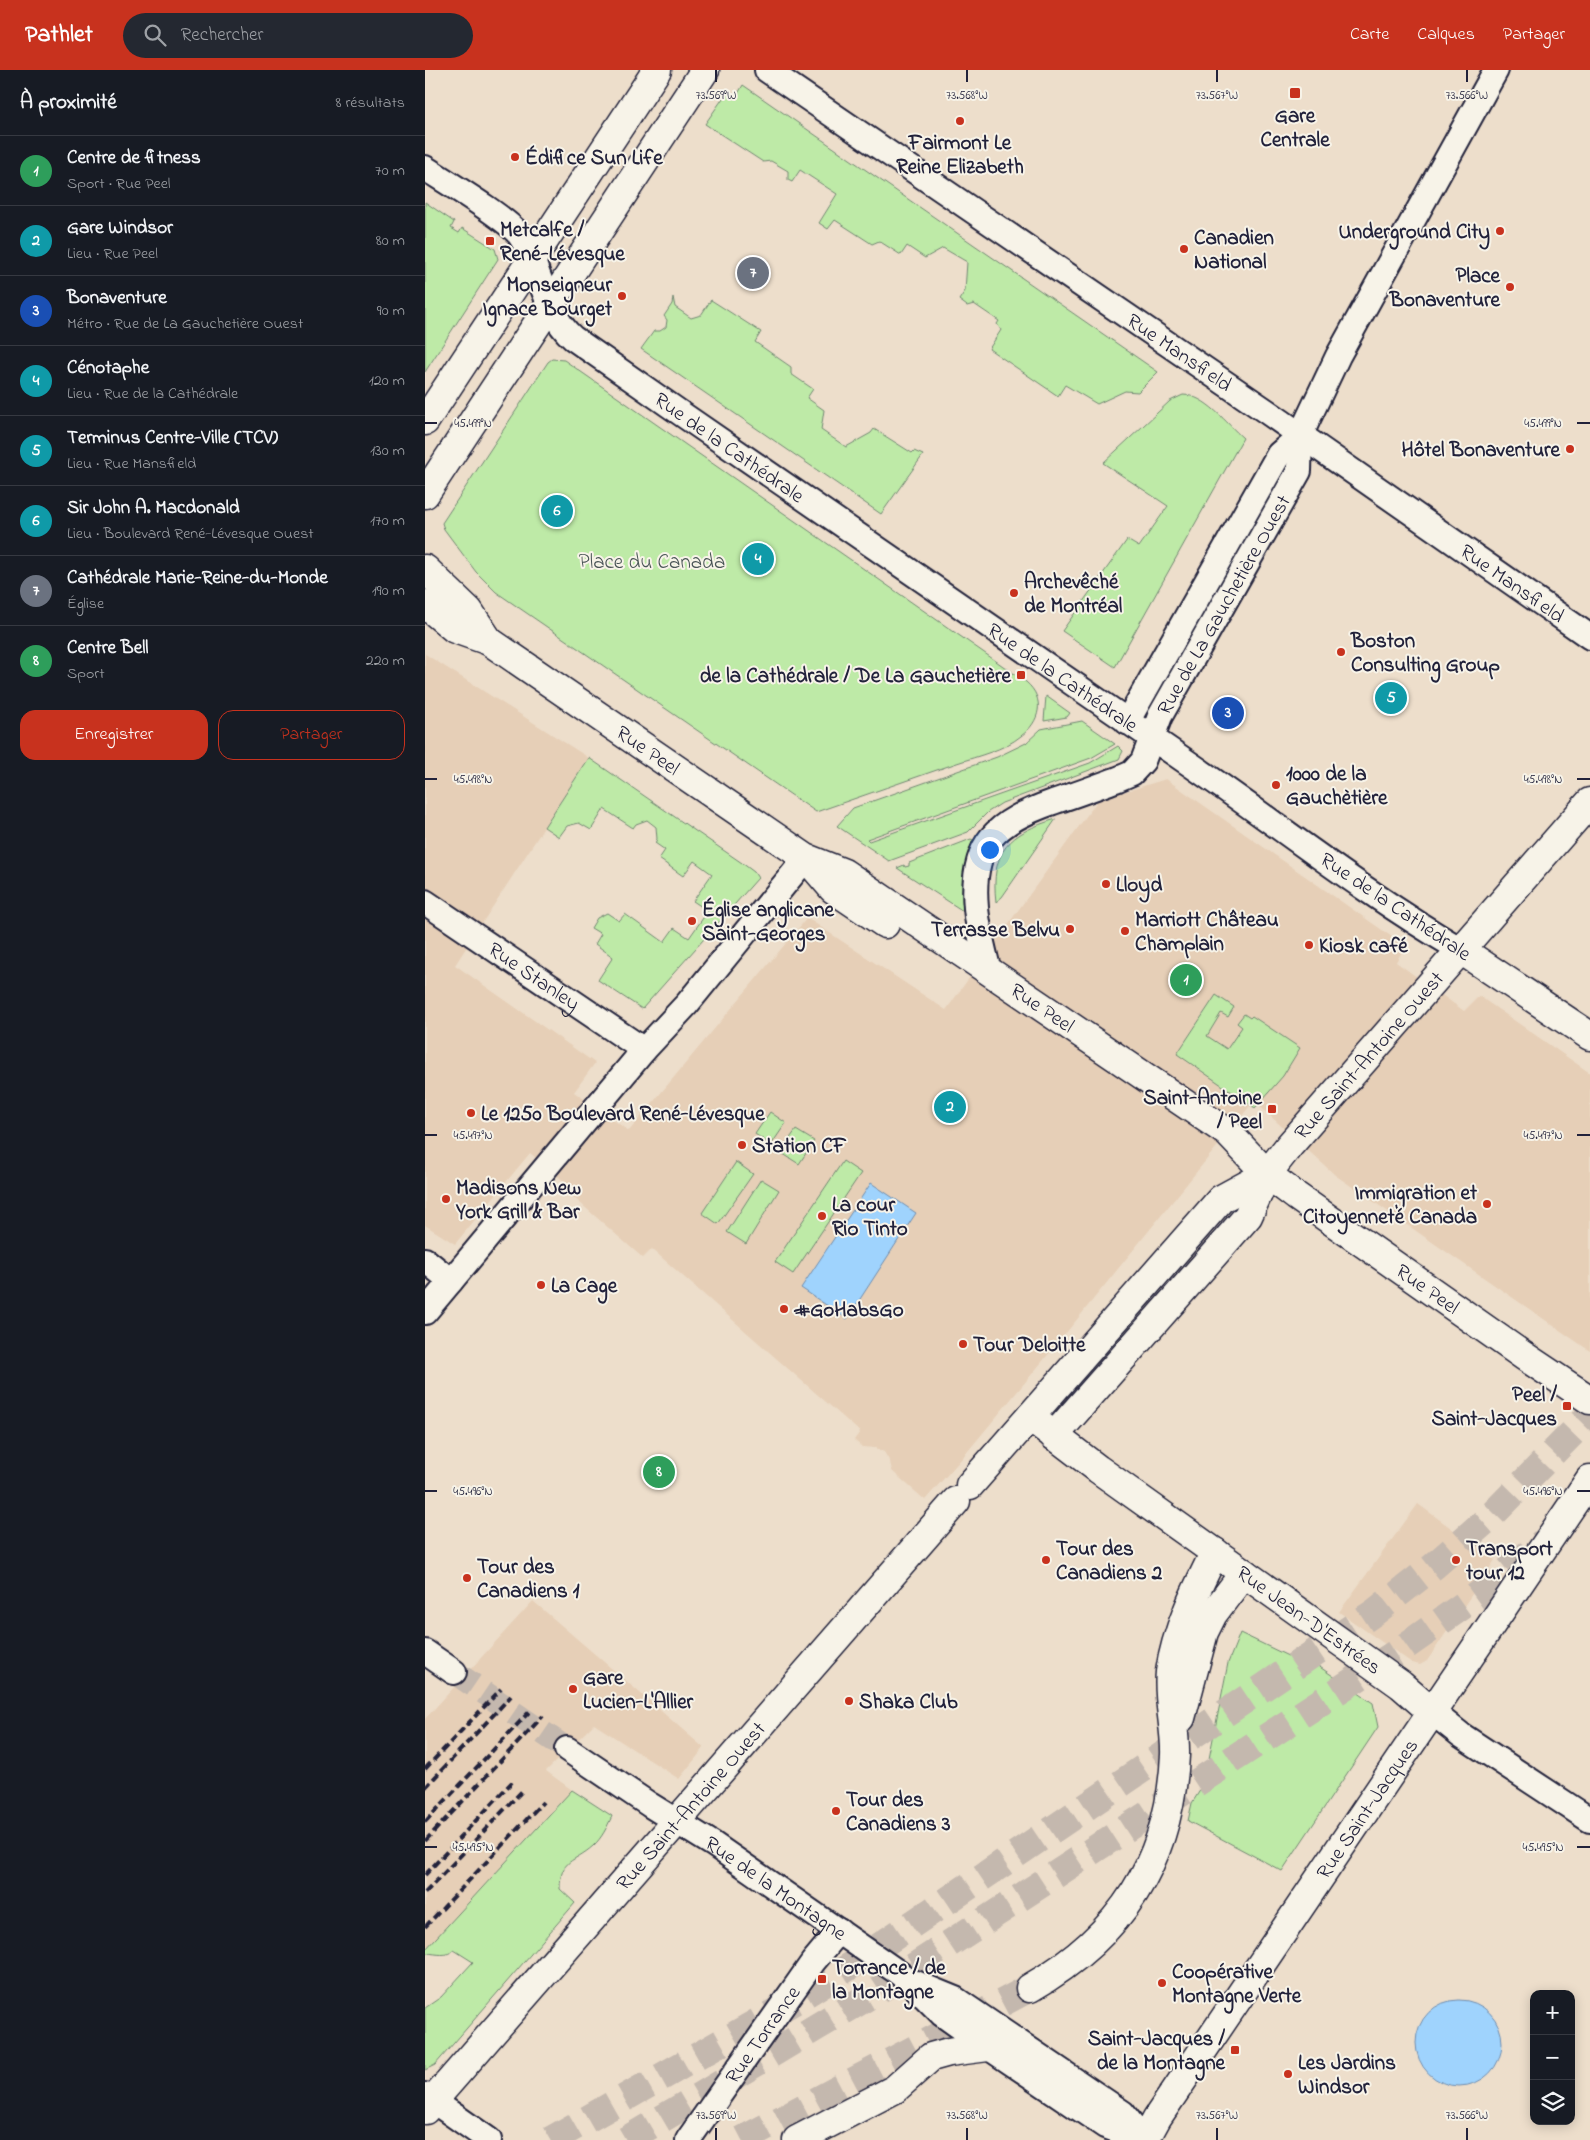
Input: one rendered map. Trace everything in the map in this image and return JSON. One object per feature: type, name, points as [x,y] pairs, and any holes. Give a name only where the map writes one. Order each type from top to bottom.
[{"type":"main road","points":[[425,421],[657,70]]},
{"type":"main road","points":[[425,494],[705,70]]},
{"type":"main road","name":"Rue Peel","points":[[425,569],[469,612],[489,641]]},
{"type":"main road","name":"Rue Peel","points":[[425,604],[455,629],[489,641],[806,858],[844,873],[1228,1134],[1267,1174]]},
{"type":"main road","name":"Rue Saint-Antoine Ouest","points":[[1054,1436],[1248,1216],[1267,1174],[1461,950],[1586,815]]},
{"type":"main road","name":"Rue Peel","points":[[806,858],[833,889],[1225,1153],[1267,1174],[1523,1356],[1590,1400]]},
{"type":"main road","name":"Rue de la Cathédrale","points":[[1461,950],[1590,1036]]},
{"type":"main road","name":"Rue Saint-Antoine Ouest","points":[[428,2102],[676,1822],[1221,1199],[1267,1174]]},
{"type":"main road","name":"Rue Jean-D'Estrées","points":[[1030,1417],[1401,1685],[1432,1712]]},
{"type":"main road","name":"Rue Saint-Jacques","points":[[1144,2140],[1157,2118],[1590,1479]]},
{"type":"main road","points":[[1175,1744],[1169,1680],[1174,1652],[1187,1611],[1215,1552]]},
{"type":"main road","points":[[1030,1988],[1065,1967],[1092,1944],[1119,1914],[1142,1882],[1156,1852],[1165,1822],[1172,1783],[1175,1744],[1204,1632],[1213,1614],[1244,1573]]},
{"type":"main road","points":[[797,2140],[895,2089],[931,2057],[949,2052],[989,2047]]},
{"type":"street","name":"Rue Mansfield","points":[[767,70],[1301,436],[1590,637]]},
{"type":"street","name":"Rue de La Gauchetière Ouest","points":[[989,972],[977,921],[975,888],[979,860],[989,841],[1003,824],[1021,814],[1132,773],[1143,761],[1160,716],[1299,471],[1301,436],[1338,356],[1497,70]]},
{"type":"street","name":"Rue de la Cathédrale","points":[[425,168],[513,228],[521,237],[533,260],[559,325],[573,338],[1420,926],[1461,950]]},
{"type":"street","name":"Rue de La Gauchetière Ouest","points":[[1127,722],[1279,454],[1301,436]]},
{"type":"street","points":[[425,1312],[644,1050],[687,1004],[806,858]]},
{"type":"street","name":"Rue Stanley","points":[[425,902],[644,1050]]},
{"type":"street","points":[[425,1260],[451,1280]]},
{"type":"street","points":[[425,1652],[454,1672]]},
{"type":"street","name":"Rue Jean-D'Estrées","points":[[1432,1712],[1461,1735],[1590,1820]]},
{"type":"street","name":"Rue de la Montagne","points":[[567,1749],[676,1822],[713,1844],[839,1931],[908,1980],[942,2014],[1105,2126],[1144,2140]]},
{"type":"street","name":"Rue Torrance","points":[[688,2140],[813,1962],[839,1931]]},
{"type":"street","name":"Rue de la Montagne","points":[[908,1980],[955,1999],[979,2015],[1123,2113],[1144,2140]]},
{"type":"street","points":[[428,2102],[489,2140]]},
{"type":"shaded area","points":[[425,654],[589,758],[455,965],[595,1063],[574,1092],[629,1131],[807,918],[946,1010],[1098,800],[1166,779],[1405,946],[1396,962],[1464,1011],[1479,996],[1590,1073],[1590,1351],[1335,1175],[1254,1101],[1066,1333],[925,1500],[892,1471],[890,1462],[884,1452],[875,1448],[862,1447],[854,1440],[860,1432],[652,1249],[643,1258],[572,1196],[565,1182],[530,1153],[455,1244],[425,1225]]},
{"type":"shaded area","points":[[1418,1504],[1495,1560],[1427,1661],[1420,1665],[1412,1663],[1339,1612]]},
{"type":"shaded area","points":[[533,1601],[704,1748],[679,1779],[594,1724],[546,1771],[572,1790],[425,1950],[425,1719]]},
{"type":"green space","points":[[743,85],[1158,372],[1138,392],[1125,391],[1097,404],[1065,385],[1058,396],[989,349],[1001,330],[997,324],[999,321],[974,304],[967,306],[959,300],[965,291],[967,262],[943,248],[925,258],[907,246],[901,255],[879,241],[872,244],[835,220],[828,229],[819,223],[837,194],[800,170],[792,182],[788,180],[788,171],[771,161],[763,162],[705,124],[728,91],[736,97]]},
{"type":"green space","points":[[425,202],[454,222],[451,228],[459,233],[462,228],[495,249],[498,259],[425,372]]},
{"type":"green space","points":[[673,297],[675,307],[691,318],[701,315],[711,300],[761,332],[755,342],[791,367],[791,374],[813,389],[807,398],[824,410],[821,430],[846,447],[871,433],[874,429],[912,453],[914,451],[923,455],[881,514],[641,349],[654,331],[660,331],[666,327],[667,320],[664,316],[672,304]]},
{"type":"green space","name":"Place du Canada","points":[[552,359],[564,360],[1026,682],[1036,696],[1038,703],[1038,710],[1033,724],[1021,736],[999,749],[816,812],[496,592],[476,572],[444,529],[442,523],[548,362]]},
{"type":"green space","points":[[1183,395],[1192,396],[1208,405],[1243,438],[1115,667],[1062,631],[1127,540],[1139,547],[1168,506],[1103,463],[1170,401]]},
{"type":"green space","points":[[1046,696],[1070,713],[1067,717],[1044,721]]},
{"type":"green space","points":[[1082,721],[1115,744],[1091,758],[867,839],[869,841],[1090,763],[1118,746],[1123,751],[1119,759],[1002,803],[988,812],[968,832],[889,861],[837,826],[853,808],[997,757],[1026,743],[1041,729]]},
{"type":"green space","points":[[589,758],[742,863],[754,872],[758,878],[642,1009],[598,980],[613,957],[595,944],[601,934],[591,928],[597,918],[607,913],[619,921],[625,914],[664,942],[674,928],[689,938],[708,911],[693,901],[712,874],[694,861],[683,876],[659,859],[665,850],[655,843],[657,839],[656,827],[647,820],[636,824],[633,828],[604,809],[591,830],[579,823],[567,826],[559,837],[544,827]]},
{"type":"green space","points":[[1056,819],[1002,897],[996,902],[996,869],[1006,847],[1026,831]]},
{"type":"green space","points":[[971,839],[973,840],[967,857],[962,884],[963,911],[897,868],[904,865],[905,867],[909,866],[909,863]]},
{"type":"green space","points":[[1216,995],[1234,1007],[1228,1017],[1221,1013],[1207,1036],[1227,1049],[1242,1027],[1237,1023],[1244,1014],[1250,1018],[1252,1016],[1300,1048],[1283,1076],[1255,1108],[1177,1054]]},
{"type":"green space","points":[[770,1112],[786,1123],[771,1145],[755,1134]]},
{"type":"green space","points":[[796,1130],[814,1141],[799,1164],[780,1152]]},
{"type":"green space","points":[[843,1161],[861,1173],[793,1274],[775,1262]]},
{"type":"green space","points":[[736,1162],[753,1174],[718,1224],[702,1213]]},
{"type":"green space","points":[[761,1179],[779,1190],[746,1244],[727,1232]]},
{"type":"green space","points":[[1240,1633],[1290,1657],[1296,1651],[1373,1703],[1378,1727],[1282,1871],[1188,1821],[1192,1803],[1204,1784],[1228,1663]]},
{"type":"green space","points":[[572,1790],[612,1816],[596,1843],[569,1862],[562,1872],[560,1889],[575,1903],[435,2065],[425,2070],[425,2008],[441,1997],[473,1962],[454,1950],[448,1954],[442,1954],[427,1953],[425,1950]]},
{"type":"water","points":[[871,1183],[916,1213],[847,1319],[801,1288]]},
{"type":"water","points":[[1459,2000],[1475,2003],[1483,2007],[1495,2019],[1499,2027],[1502,2043],[1499,2059],[1495,2067],[1483,2079],[1475,2083],[1459,2086],[1443,2083],[1435,2079],[1423,2067],[1419,2059],[1416,2043],[1419,2027],[1423,2019],[1435,2007],[1443,2003]]},
{"type":"tunnel","points":[[551,2140],[796,2000],[855,1963],[1375,1612],[1434,1566],[1491,1516],[1590,1415]]},
{"type":"tunnel","points":[[626,2140],[869,1996],[1396,1653],[1478,1595],[1543,1542]]},
{"type":"tunnel","points":[[454,1672],[567,1749]]},
{"type":"tunnel","points":[[742,2140],[1030,1988]]},
{"type":"railway","points":[[425,1769],[501,1689]]},
{"type":"railway","points":[[425,1788],[511,1696]]},
{"type":"railway","points":[[425,1822],[531,1710]]},
{"type":"railway","points":[[425,1841],[543,1716]]},
{"type":"railway","points":[[425,1875],[512,1782]]},
{"type":"railway","points":[[425,1893],[522,1791]]},
{"type":"railway","points":[[425,1927],[543,1802]]},
{"type":"place","name":"Gare Centrale","points":[[1295,93]]},
{"type":"place","name":"Fairmont Le Reine Elizabeth","points":[[960,121]]},
{"type":"place","name":"Édifice Sun Life","points":[[515,157]]},
{"type":"place","name":"Underground City","points":[[1500,231]]},
{"type":"place","name":"Metcalfe / René-Lévesque","points":[[490,241]]},
{"type":"place","name":"Canadien National","points":[[1184,249]]},
{"type":"place","name":"Cathédrale Marie-Reine-du-Monde","points":[[753,273]]},
{"type":"place","name":"Place Bonaventure","points":[[1510,287]]},
{"type":"place","name":"Monseigneur Ignace Bourget","points":[[622,296]]},
{"type":"place","name":"Hôtel Bonaventure","points":[[1570,449]]},
{"type":"place","name":"Sir John A. Macdonald","points":[[557,511]]},
{"type":"place","name":"Cénotaphe","points":[[758,559]]},
{"type":"place","name":"Archevêché de Montréal","points":[[1014,593]]},
{"type":"place","name":"Boston Consulting Group","points":[[1341,652]]},
{"type":"place","name":"de la Cathédrale / De La Gauchetière","points":[[1021,675]]},
{"type":"place","name":"Terminus Centre-Ville (TCV)","points":[[1391,698]]},
{"type":"place","name":"Bonaventure","points":[[1228,713]]},
{"type":"place","name":"1000 de la Gauchètière","points":[[1276,785]]},
{"type":"place","name":"Lloyd","points":[[1106,884]]},
{"type":"place","name":"Église anglicane Saint-Georges","points":[[692,921]]},
{"type":"place","name":"Terrasse Belvu","points":[[1070,929]]},
{"type":"place","name":"Marriott Château Champlain","points":[[1125,931]]},
{"type":"place","name":"Kiosk café","points":[[1309,945]]},
{"type":"place","name":"Centre de fitness","points":[[1186,980]]},
{"type":"place","name":"Gare Windsor","points":[[950,1107]]},
{"type":"place","name":"Saint-Antoine / Peel","points":[[1272,1109]]},
{"type":"place","name":"Le 1250 Boulevard René-Lévesque","points":[[471,1113]]},
{"type":"place","name":"Station CF","points":[[742,1145]]},
{"type":"place","name":"Madisons New York Grill & Bar","points":[[446,1199]]},
{"type":"place","name":"Immigration et Citoyenneté Canada","points":[[1487,1204]]},
{"type":"place","name":"La cour Rio Tinto","points":[[822,1216]]},
{"type":"place","name":"La Cage","points":[[541,1285]]},
{"type":"place","name":"#GoHabsGo","points":[[784,1309]]},
{"type":"place","name":"Tour Deloitte","points":[[963,1344]]},
{"type":"place","name":"Peel / Saint-Jacques","points":[[1567,1406]]},
{"type":"place","name":"Centre Bell","points":[[659,1472]]},
{"type":"place","name":"Tour des Canadiens 2","points":[[1046,1560]]},
{"type":"place","name":"Transport tour 12","points":[[1456,1560]]},
{"type":"place","name":"Tour des Canadiens 1","points":[[467,1578]]},
{"type":"place","name":"Gare Lucien-L'Allier","points":[[573,1689]]},
{"type":"place","name":"Shaka Club","points":[[849,1701]]},
{"type":"place","name":"Tour des Canadiens 3","points":[[836,1811]]},
{"type":"place","name":"Torrance / de la Montagne","points":[[822,1979]]},
{"type":"place","name":"Coopérative Montagne Verte","points":[[1162,1983]]},
{"type":"place","name":"Saint-Jacques / de la Montagne","points":[[1235,2050]]},
{"type":"place","name":"Les Jardins Windsor","points":[[1288,2074]]}]
